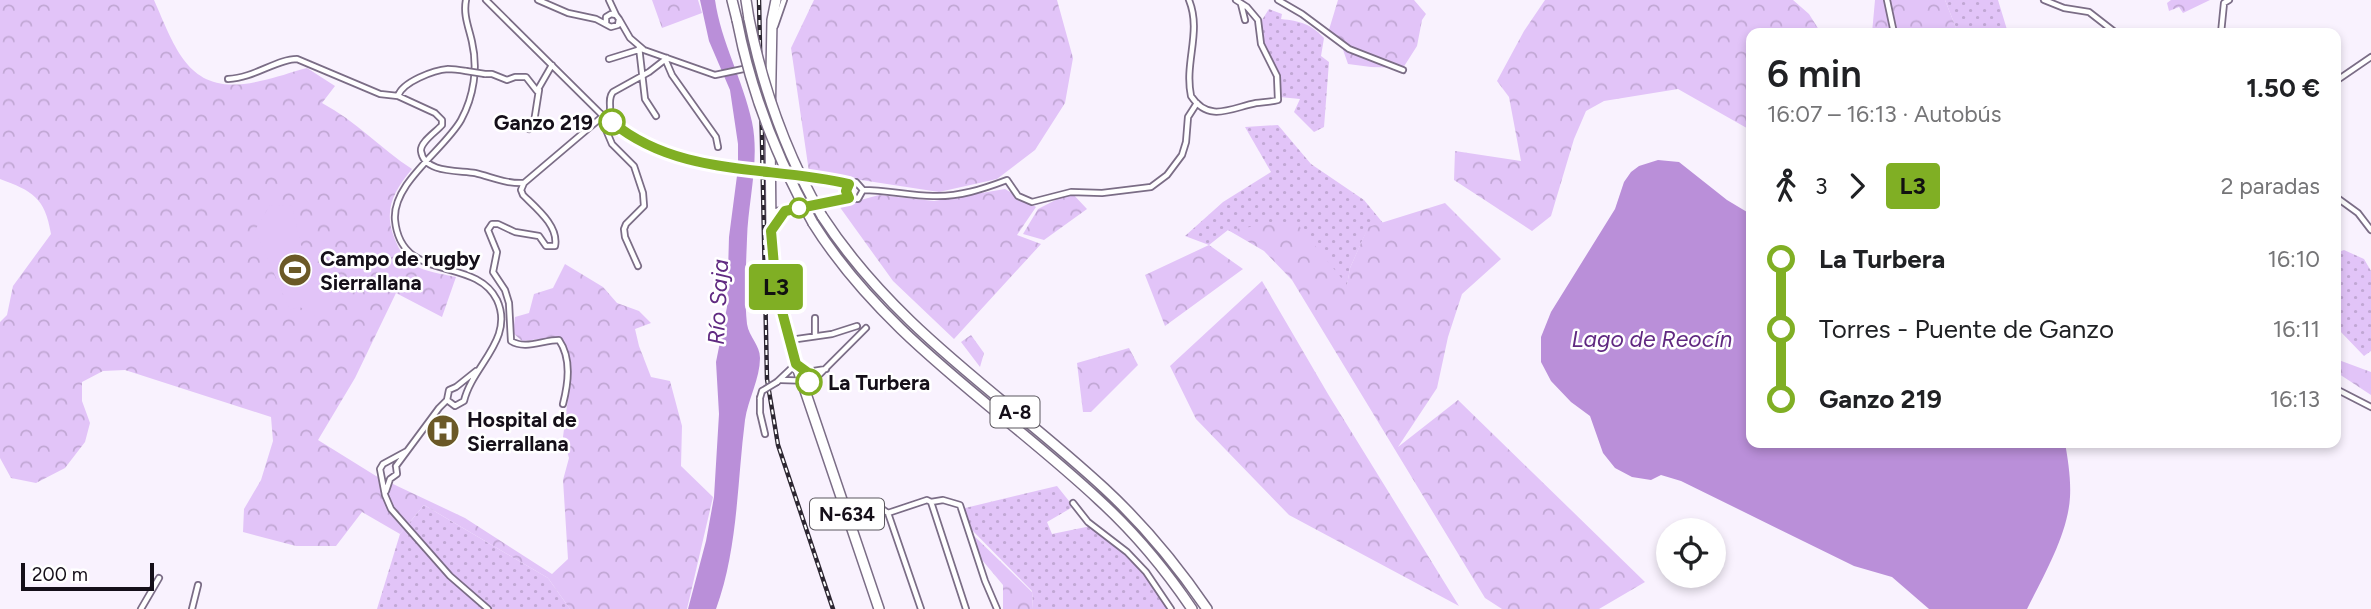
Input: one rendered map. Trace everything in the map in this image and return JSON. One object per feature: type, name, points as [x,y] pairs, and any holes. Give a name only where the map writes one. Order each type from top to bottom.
[{"type":"highway","name":"A-8","points":[[733,0],[747,66],[766,127],[783,168],[813,223],[846,271],[884,315],[917,345],[1101,502],[1156,560],[1192,609]]},
{"type":"highway","name":"A-8","points":[[747,0],[761,72],[775,119],[798,172],[822,216],[866,276],[912,324],[1088,473],[1130,513],[1173,562],[1207,609]]},
{"type":"highway","name":"N-634","points":[[776,0],[772,20],[774,30],[770,127],[771,231],[776,289],[794,367],[806,384],[878,609]]},
{"type":"street","points":[[385,495],[390,479],[397,474],[396,466],[447,400],[448,392],[476,370],[495,345],[501,332],[502,316],[497,300],[489,288],[478,279],[418,259],[408,251],[396,228],[397,201],[461,121],[472,90],[475,67],[465,13],[466,0]]},
{"type":"street","points":[[486,0],[604,118],[652,148],[715,166],[849,184],[856,182],[863,190],[947,196],[974,191],[1007,180],[1018,196],[1032,202],[1071,192],[1102,193],[1146,188],[1161,181],[1182,155],[1188,117],[1197,103]]},
{"type":"street","points":[[538,0],[568,13],[596,19],[618,17]]},
{"type":"street","points":[[774,30],[784,0]]},
{"type":"street","points":[[1189,0],[1196,25],[1189,53],[1191,97],[1197,103],[1219,113],[1278,100],[1277,76],[1261,44],[1258,20],[1247,7],[1231,0]]},
{"type":"street","points":[[1278,0],[1302,14],[1349,49],[1403,70]]},
{"type":"street","points":[[1887,0],[1894,28]]},
{"type":"street","points":[[2044,0],[2064,8],[2089,12],[2110,28]]},
{"type":"street","points":[[2222,28],[2224,3],[2229,0]]},
{"type":"street","points":[[1239,2],[1245,20]]},
{"type":"street","points":[[610,3],[625,32],[638,48],[645,99],[656,116]]},
{"type":"street","points":[[610,3],[608,26],[625,32]]},
{"type":"street","points":[[615,27],[618,17]]},
{"type":"street","points":[[609,59],[638,48],[715,75],[750,68]]},
{"type":"street","points":[[2341,78],[2371,57]]},
{"type":"street","points":[[228,79],[258,73],[297,59],[380,94],[398,96],[435,113],[442,120],[442,125],[422,146],[423,155],[444,170],[524,183]]},
{"type":"street","points":[[563,404],[568,386],[568,371],[562,344],[559,340],[522,345],[511,341],[509,336],[512,314],[505,290],[493,272],[498,256],[488,230],[492,224],[498,223],[515,232],[539,236],[547,246],[555,246],[554,234],[547,219],[523,195],[521,190],[524,183],[611,112],[610,94],[667,59]]},
{"type":"street","points":[[667,59],[672,75],[716,137],[718,147]]},
{"type":"street","points":[[529,129],[534,122],[544,75],[552,65]]},
{"type":"street","points":[[398,96],[400,90],[413,80],[446,69],[492,74],[507,80],[523,76],[528,78],[534,89],[539,90]]},
{"type":"street","points":[[604,118],[612,144],[634,166],[643,193],[644,206],[626,223],[624,229],[638,266]]},
{"type":"street","points":[[849,184],[846,191],[849,198]]},
{"type":"street","points":[[771,212],[784,212],[849,198],[858,199],[863,190]]},
{"type":"street","points":[[771,193],[784,212]]},
{"type":"street","points":[[2341,200],[2358,212],[2363,223],[2371,230]]},
{"type":"street","points":[[771,231],[784,212]]},
{"type":"street","points":[[815,318],[815,335]]},
{"type":"street","points":[[789,340],[832,334],[857,326]]},
{"type":"street","points":[[778,381],[806,384],[826,369],[866,328]]},
{"type":"street","points":[[765,434],[760,413],[762,391],[794,367],[807,372],[826,369]]},
{"type":"street","points":[[447,400],[453,405],[464,401],[476,370]]},
{"type":"street","points":[[806,384],[807,372]]},
{"type":"street","points":[[456,387],[466,392]]},
{"type":"street","points":[[2341,391],[2371,407]]},
{"type":"street","points":[[407,451],[382,466],[380,472],[391,509],[433,557],[488,609]]},
{"type":"street","points":[[389,462],[396,466]]},
{"type":"street","points":[[383,477],[390,479]]},
{"type":"street","points":[[888,513],[927,500],[943,500],[960,505],[997,609]]},
{"type":"street","points":[[813,524],[872,502],[888,513],[921,609]]},
{"type":"street","points":[[931,502],[966,609]]},
{"type":"street","points":[[1073,503],[1088,522],[1127,552],[1146,572],[1171,609]]},
{"type":"street","points":[[141,609],[159,578]]},
{"type":"street","points":[[192,609],[198,585]]},
{"type":"green space","points":[[0,0],[154,0],[179,53],[202,77],[217,83],[236,85],[266,80],[307,68],[335,86],[322,103],[412,169],[399,186],[391,204],[390,223],[402,252],[414,265],[456,277],[442,317],[396,293],[355,378],[318,440],[376,476],[465,518],[552,574],[568,559],[563,480],[569,458],[563,437],[571,374],[561,337],[522,341],[513,333],[515,317],[529,313],[534,294],[553,288],[565,264],[603,287],[617,303],[639,311],[651,323],[635,329],[651,377],[670,381],[682,426],[681,466],[713,497],[687,609],[570,609],[548,578],[424,505],[400,534],[362,512],[336,546],[296,546],[243,532],[244,509],[261,480],[273,441],[271,417],[125,370],[103,371],[82,382],[82,401],[90,423],[85,442],[65,468],[36,483],[11,478],[0,458],[0,322],[7,315],[13,286],[51,234],[45,211],[35,197],[21,187],[0,179]]},
{"type":"green space","points":[[652,0],[698,0],[702,13],[662,28]]},
{"type":"green space","points":[[814,0],[1057,0],[1073,58],[1065,103],[1035,150],[997,179],[939,192],[809,172],[791,48]]},
{"type":"green space","points":[[1338,0],[1414,0],[1426,14],[1422,20],[1417,46],[1403,68],[1348,64],[1341,44],[1328,33]]},
{"type":"green space","points":[[1545,0],[1793,0],[1809,14],[1818,28],[1746,28],[1746,128],[1678,89],[1604,101],[1586,111],[1574,139],[1551,216],[1532,231],[1454,180],[1455,151],[1521,161],[1509,97],[1497,81],[1524,31]]},
{"type":"green space","points":[[1875,0],[1945,0],[1956,28],[1872,28]]},
{"type":"green space","points":[[1945,0],[1998,0],[2006,28],[1956,28]]},
{"type":"green space","points":[[2171,0],[2210,0],[2183,13],[2179,7],[2169,11],[2167,3]]},
{"type":"green space","points":[[1269,9],[1282,14],[1281,19],[1310,26],[1324,38],[1321,56],[1329,62],[1324,127],[1314,132],[1294,112],[1300,99],[1280,97],[1260,23]]},
{"type":"green space","points":[[1278,125],[1311,164],[1364,200],[1383,223],[1368,228],[1350,268],[1347,286],[1228,230],[1209,245],[1185,236],[1223,202],[1271,172],[1245,127]]},
{"type":"green space","points":[[1005,189],[1036,207],[1017,235],[1041,244],[954,339],[893,281],[839,206],[879,195],[934,201]]},
{"type":"green space","points":[[1071,192],[1087,209],[1044,240],[1023,234],[1038,209]]},
{"type":"green space","points":[[1445,203],[1501,259],[1462,294],[1448,337],[1437,388],[1398,447],[1458,400],[1645,582],[1599,609],[1502,609],[1485,598],[1292,280],[1264,251],[1228,230],[1295,221],[1347,285],[1350,268],[1368,227]]},
{"type":"green space","name":"Campo de rugby Sierrallana","points":[[270,205],[292,206],[301,245],[333,290],[316,317],[300,307],[290,310],[255,230]]},
{"type":"green space","points":[[1209,245],[1243,269],[1165,326],[1145,275]]},
{"type":"green space","points":[[2341,251],[2364,259],[2371,271],[2371,351],[2364,356],[2341,332]]},
{"type":"green space","points":[[1262,281],[1328,394],[1459,606],[1289,515],[1196,419],[1170,366]]},
{"type":"green space","points":[[971,335],[984,353],[980,367],[961,342]]},
{"type":"green space","points":[[1129,348],[1138,365],[1091,412],[1083,412],[1077,363]]},
{"type":"green space","points":[[2341,361],[2371,372],[2371,395],[2341,375]]},
{"type":"green space","points":[[1057,486],[1071,508],[1047,522],[1052,534],[1091,526],[1138,566],[1170,609],[1033,609],[1032,591],[966,524],[961,509]]},
{"type":"green space","points":[[424,505],[548,578],[570,609],[377,609],[400,534]]},
{"type":"green space","points":[[968,530],[1032,592],[1033,609],[1003,609],[1003,585],[977,554]]},
{"type":"water","points":[[700,0],[715,0],[722,31],[748,106],[755,151],[748,225],[746,303],[747,324],[760,358],[745,420],[729,563],[716,609],[688,609],[706,541],[714,497],[719,414],[716,362],[727,307],[729,237],[738,168],[738,144],[730,90],[709,41]]},
{"type":"water","name":"Lago de Reocín","points":[[1658,160],[1679,162],[1746,211],[1746,448],[2066,448],[2070,497],[2065,526],[2027,609],[1929,609],[1892,577],[1854,566],[1681,481],[1661,475],[1651,480],[1632,477],[1615,468],[1603,453],[1590,416],[1571,402],[1551,381],[1541,362],[1541,337],[1551,312],[1615,209],[1624,182],[1639,166]]},
{"type":"railway","points":[[759,0],[767,379],[778,445],[833,609]]},
{"type":"bus line","name":"L3","points":[[612,122],[652,148],[682,159],[849,184],[846,191],[849,198],[785,211],[771,231],[774,277],[780,309],[796,364],[807,372],[809,382]]},
{"type":"place","name":"Ganzo 219","points":[[612,122]]},
{"type":"place","name":"Campo de rugby Sierrallana","points":[[295,270]]},
{"type":"place","name":"La Turbera","points":[[809,382]]},
{"type":"place","name":"Hospital de Sierrallana","points":[[443,431]]},
{"type":"water label","name":"Río Saja","points":[[718,302]]}]
